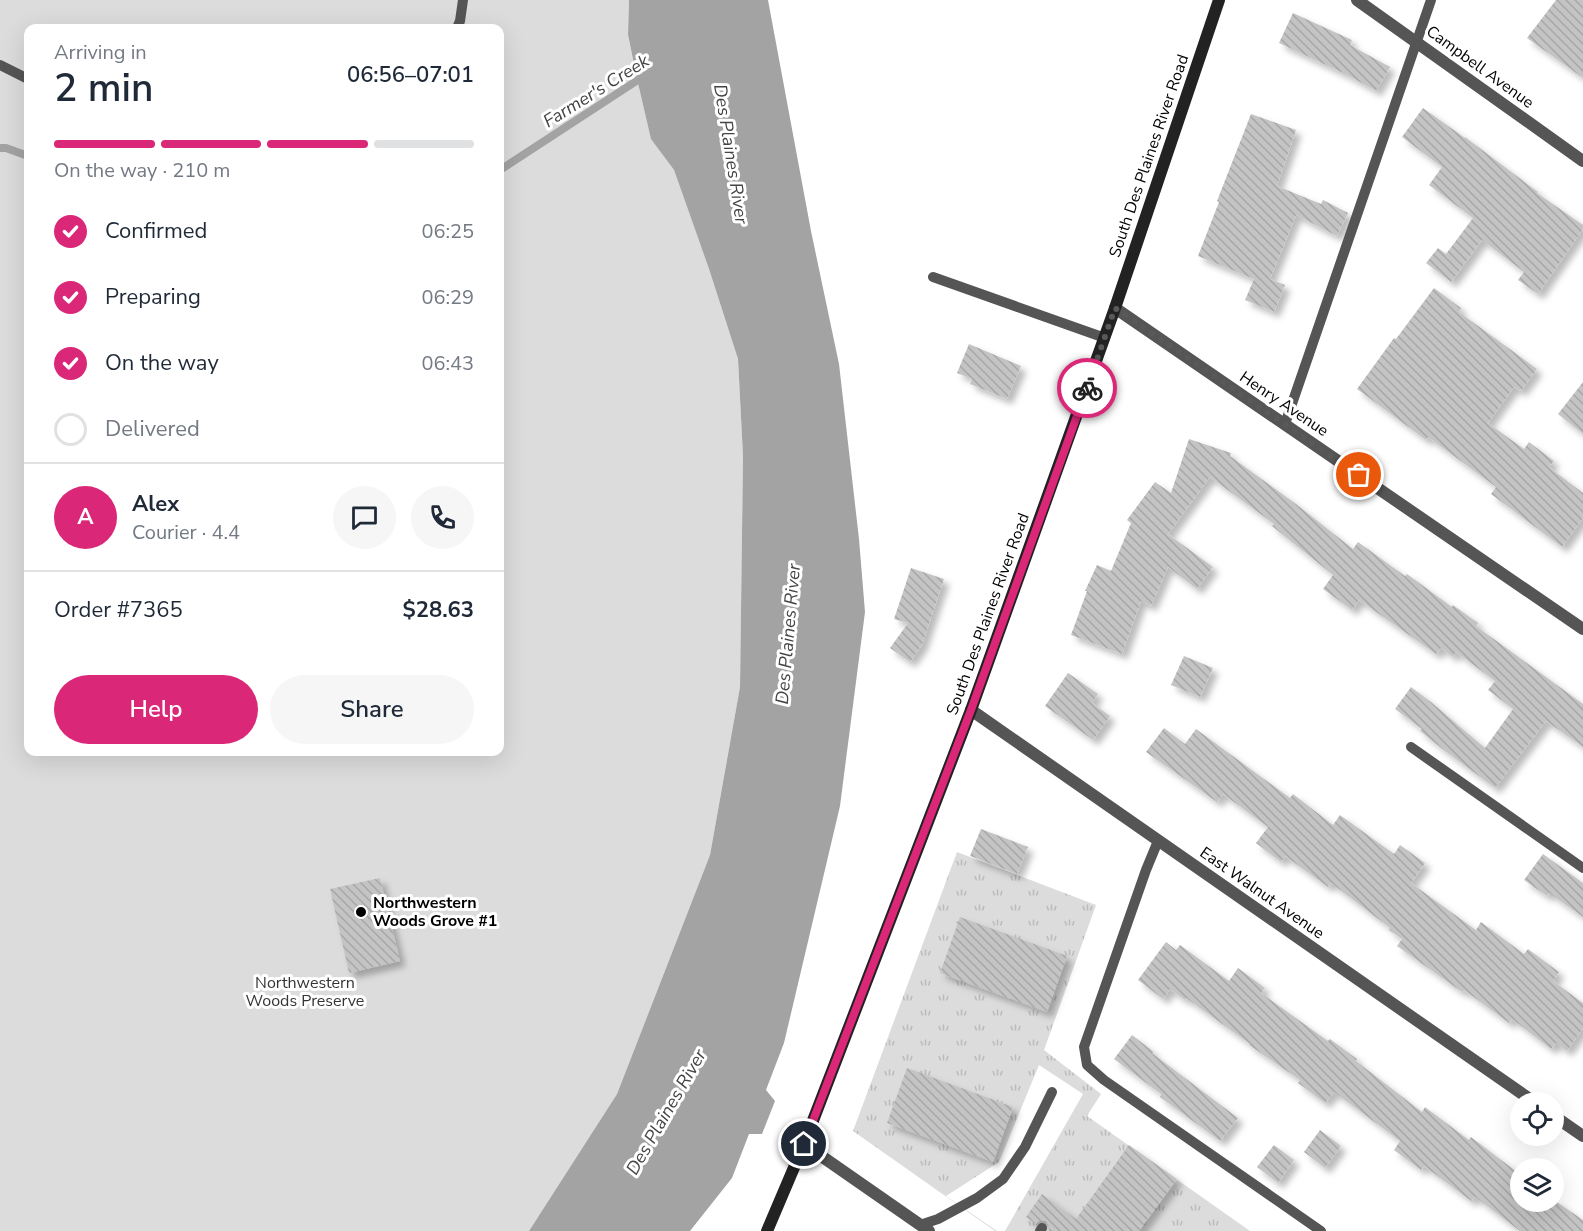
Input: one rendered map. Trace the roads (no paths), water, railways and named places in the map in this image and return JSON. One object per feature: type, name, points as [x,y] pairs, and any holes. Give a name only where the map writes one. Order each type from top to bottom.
[{"type":"main road","name":"South Des Plaines River Road","points":[[767,1231],[804,1144],[971,710],[1105,338],[1220,0]]},
{"type":"street","name":"Campbell Avenue","points":[[1357,0],[1583,161]]},
{"type":"street","name":"Henry Avenue","points":[[1115,308],[1583,629]]},
{"type":"street","name":"East Walnut Avenue","points":[[971,710],[1520,1092]]},
{"type":"street","points":[[1564,1123],[1583,1136]]},
{"type":"street","points":[[804,1144],[924,1228]]},
{"type":"lane","points":[[459,24],[463,0]]},
{"type":"lane","points":[[1285,424],[1431,0]]},
{"type":"lane","points":[[0,65],[24,77]]},
{"type":"lane","points":[[933,277],[1105,338]]},
{"type":"lane","points":[[1411,747],[1583,868]]},
{"type":"lane","points":[[1158,841],[1084,1047],[1087,1065],[1104,1080],[1321,1231]]},
{"type":"lane","points":[[924,1228],[977,1198],[1003,1179],[1025,1148],[1052,1092]]},
{"type":"water","name":"Des Plaines River","points":[[629,0],[768,0],[811,231],[839,364],[865,612],[840,806],[784,1043],[766,1090],[775,1101],[762,1134],[749,1134],[732,1178],[690,1231],[529,1231],[617,1094],[710,855],[740,687],[743,456],[738,359],[674,170],[651,139],[628,35]]},
{"type":"waterway","name":"Farmer's Creek","points":[[504,167],[644,76]]},
{"type":"waterway","name":"Farmer's Creek","points":[[0,148],[24,155]]},
{"type":"place","name":"Northwestern Woods Grove #1","points":[[361,912]]},
{"type":"park label","name":"Northwestern Woods Preserve","points":[[305,992]]}]
